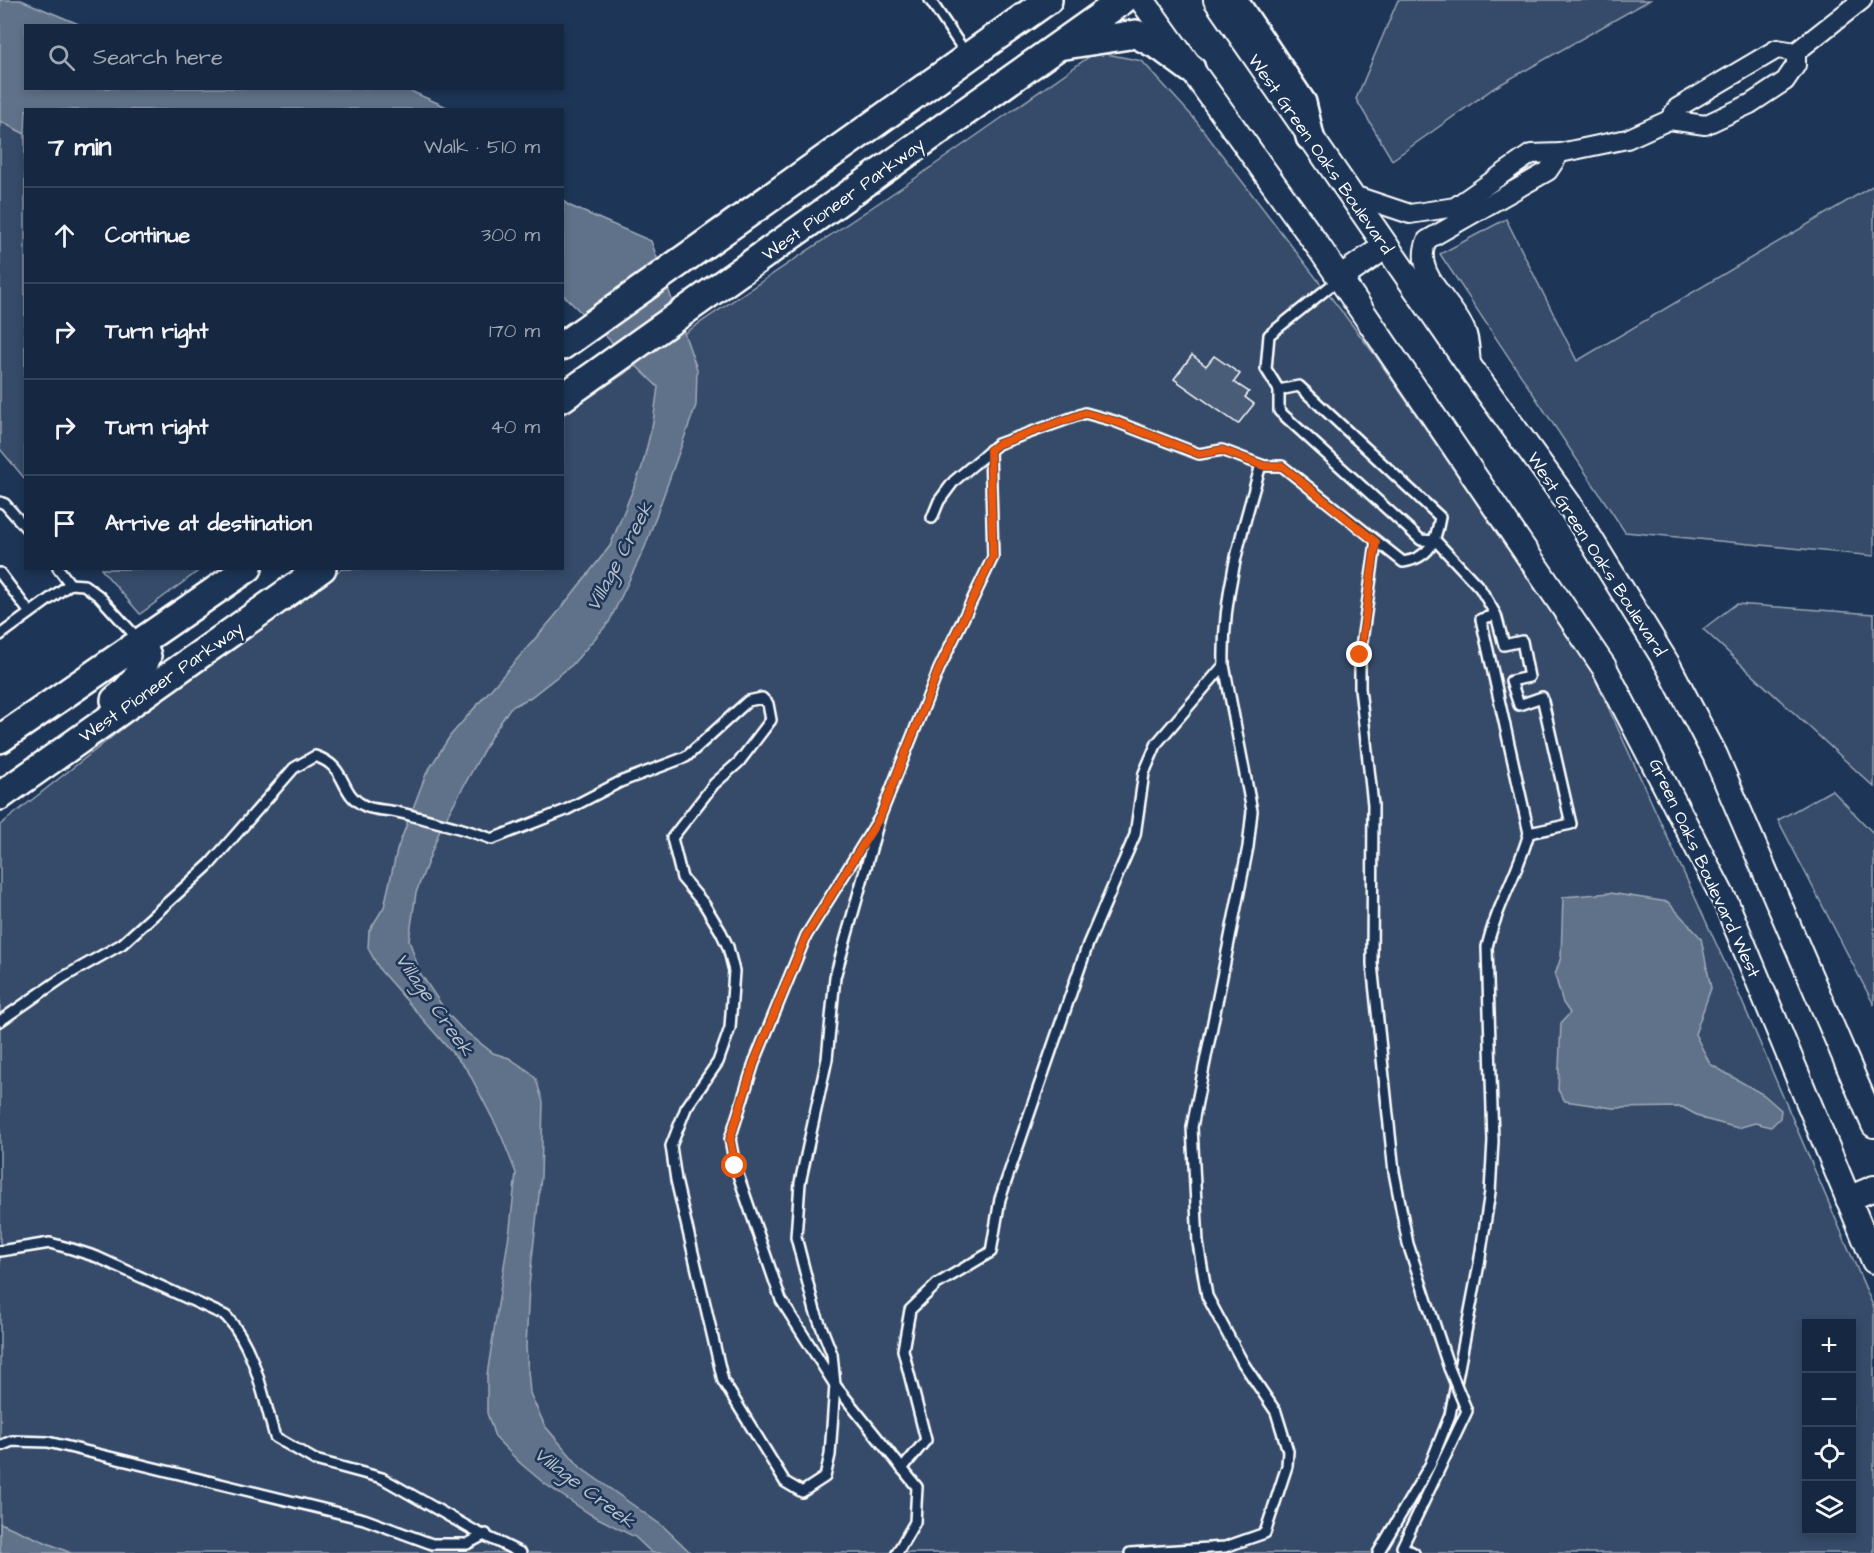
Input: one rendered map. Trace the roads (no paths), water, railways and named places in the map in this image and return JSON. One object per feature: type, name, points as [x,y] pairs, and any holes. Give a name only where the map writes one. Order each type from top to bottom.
[{"type":"main road","points":[[564,345],[1048,0]]},
{"type":"main road","name":"West Pioneer Parkway","points":[[564,397],[1123,0]]},
{"type":"main road","points":[[1142,0],[1340,278],[1386,246]]},
{"type":"main road","name":"West Green Oaks Boulevard","points":[[1216,0],[1472,370],[1569,504],[1668,665],[1715,754],[1874,1125]]},
{"type":"main road","points":[[1233,0],[1302,103],[1310,137]]},
{"type":"main road","points":[[1055,47],[1136,34],[1161,47],[1191,69]]},
{"type":"main road","name":"Green Oaks Boulevard West","points":[[1340,278],[1604,666],[1636,723],[1727,905],[1874,1261]]},
{"type":"main road","points":[[0,739],[245,570]]},
{"type":"main road","name":"West Pioneer Parkway","points":[[5,793],[319,570]]},
{"type":"main road","points":[[5,793],[36,758],[135,683],[147,656],[142,643]]},
{"type":"main road","points":[[1848,1199],[1874,1188]]},
{"type":"street","points":[[1669,120],[1677,108],[1777,49],[1796,52],[1862,0]]},
{"type":"street","points":[[1350,195],[1410,214],[1455,207],[1548,171],[1560,153],[1627,139],[1669,120],[1705,124],[1750,104],[1785,81],[1796,65],[1796,52]]},
{"type":"street","points":[[1472,370],[1466,330],[1425,268],[1422,252],[1428,240],[1486,196]]},
{"type":"lane","points":[[930,0],[968,57]]},
{"type":"lane","points":[[1340,278],[1269,335],[1266,369],[1279,390],[1279,411],[1421,540],[1436,541],[1480,588],[1496,615],[1504,645],[1522,641],[1529,677],[1511,681],[1518,705],[1542,697],[1571,824],[1529,833]]},
{"type":"lane","points":[[932,518],[939,501],[954,481],[998,444],[1085,413],[1114,421],[1199,454],[1222,450],[1261,465],[1282,466],[1403,562],[1417,560],[1436,541],[1440,517],[1299,386],[1279,390]]},
{"type":"lane","points":[[0,1021],[62,978],[122,944],[210,864],[294,768],[315,756],[329,760],[340,774],[349,795],[366,807],[464,828],[492,839],[566,810],[621,782],[686,757],[748,701],[762,698],[768,704],[771,720],[739,762],[714,784],[672,838],[682,878],[704,904],[721,932],[728,947],[734,971],[730,1028],[717,1062],[686,1108],[670,1146],[723,1381],[785,1482],[802,1492],[825,1477],[830,1455],[835,1385],[832,1354],[815,1311],[796,1237],[800,1183],[827,1059],[835,977],[880,817],[939,669],[993,557],[990,450]]},
{"type":"lane","points":[[1130,1553],[1225,1547],[1265,1533],[1287,1466],[1288,1451],[1276,1412],[1243,1363],[1207,1296],[1198,1243],[1192,1127],[1248,847],[1252,811],[1224,665],[1223,635],[1235,556],[1261,465]]},
{"type":"lane","points":[[0,502],[5,504],[24,526]]},
{"type":"lane","points":[[1376,542],[1360,655],[1360,688],[1373,806],[1372,964],[1394,1172],[1408,1244],[1449,1368],[1467,1411],[1402,1547],[1414,1553]]},
{"type":"lane","points":[[60,570],[70,584]]},
{"type":"lane","points":[[0,573],[30,614]]},
{"type":"lane","points":[[0,635],[70,584],[84,585],[99,596],[142,643]]},
{"type":"lane","points":[[1378,1553],[1430,1466],[1450,1415],[1479,1264],[1490,1192],[1493,1141],[1487,947],[1494,918],[1520,866],[1529,833],[1481,619],[1496,615]]},
{"type":"lane","points":[[902,1469],[926,1440],[903,1350],[910,1310],[937,1284],[991,1252],[1000,1199],[1076,977],[1135,835],[1144,773],[1157,743],[1224,665]]},
{"type":"lane","points":[[880,817],[806,936],[754,1063],[730,1139],[735,1166],[781,1300],[835,1385],[917,1487],[915,1522],[897,1553]]},
{"type":"lane","points":[[0,1251],[50,1243],[72,1249],[97,1257],[226,1316],[239,1329],[248,1348],[275,1437],[315,1460],[382,1478],[521,1553]]},
{"type":"lane","points":[[0,1446],[12,1441],[48,1442],[364,1519],[432,1544],[467,1544],[486,1534]]},
{"type":"water","points":[[0,0],[21,0],[79,24],[24,24],[24,90],[408,90],[449,108],[24,108],[24,133],[0,121]]},
{"type":"water","name":"Village Creek","points":[[564,201],[568,205],[651,241],[697,369],[696,405],[645,547],[609,622],[572,665],[531,697],[510,708],[492,735],[441,827],[416,893],[409,940],[420,973],[447,1013],[461,1028],[493,1053],[509,1058],[530,1072],[536,1079],[543,1102],[541,1177],[529,1286],[526,1347],[530,1393],[545,1426],[581,1468],[664,1527],[691,1553],[652,1553],[635,1537],[590,1514],[545,1484],[520,1463],[495,1437],[487,1413],[487,1375],[510,1228],[516,1173],[501,1135],[468,1071],[380,970],[368,948],[369,931],[384,907],[397,850],[426,774],[450,736],[554,617],[610,546],[642,467],[653,422],[658,387],[564,296]]},
{"type":"water","points":[[1610,893],[1668,902],[1701,938],[1711,988],[1695,1034],[1710,1064],[1764,1095],[1781,1110],[1780,1118],[1771,1127],[1755,1123],[1738,1128],[1704,1119],[1682,1107],[1612,1108],[1565,1101],[1558,1090],[1561,1023],[1570,1013],[1563,1003],[1555,975],[1561,957],[1563,897]]},
{"type":"water","points":[[0,1523],[71,1553],[0,1553]]}]
